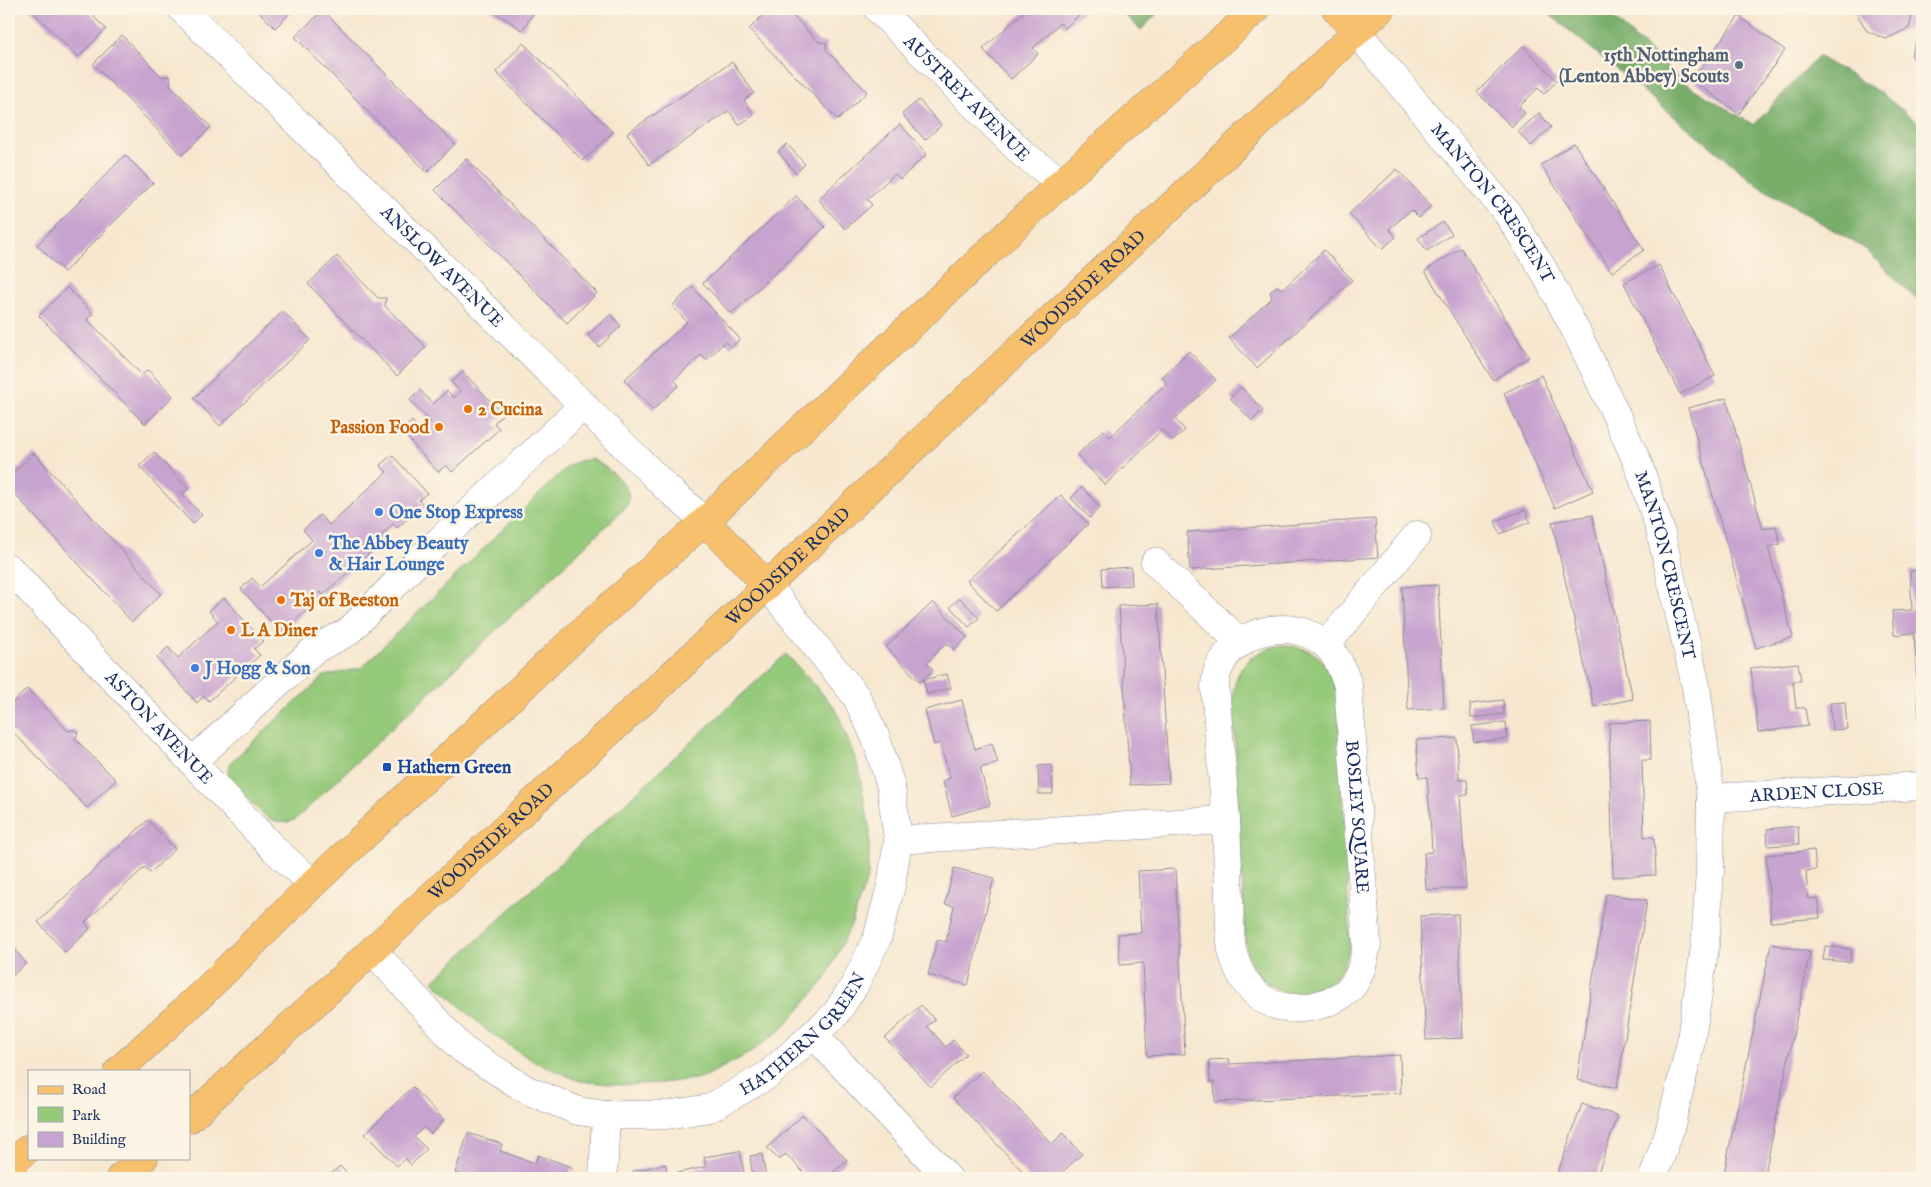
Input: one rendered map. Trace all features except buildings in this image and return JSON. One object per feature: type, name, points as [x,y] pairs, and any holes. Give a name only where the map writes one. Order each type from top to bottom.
[{"type":"main road","points":[[119,1070],[205,991],[312,884],[579,634],[705,521],[1062,182],[1257,9]]},
{"type":"main road","points":[[1336,9],[1356,31]]},
{"type":"main road","name":"WOODSIDE ROAD","points":[[190,1118],[767,585],[1356,31],[1382,9]]},
{"type":"main road","points":[[705,521],[767,585]]},
{"type":"main road","points":[[9,1166],[28,1149]]},
{"type":"main road","points":[[120,1178],[142,1160]]},
{"type":"street","name":"ANSLOW AVENUE","points":[[182,9],[667,488],[705,521]]},
{"type":"street","name":"AUSTREY AVENUE","points":[[878,9],[1024,155],[1062,182]]},
{"type":"street","name":"MANTON CRESCENT","points":[[1356,31],[1508,214],[1543,270],[1578,335],[1639,466],[1662,539],[1696,686],[1711,798],[1710,872],[1705,948],[1690,1046],[1669,1132],[1653,1178]]},
{"type":"street","points":[[193,761],[315,649],[348,632],[422,557],[584,405]]},
{"type":"street","points":[[1326,645],[1417,535]]},
{"type":"street","points":[[1155,562],[1241,643]]},
{"type":"street","name":"ASTON AVENUE","points":[[9,568],[274,849],[312,884]]},
{"type":"street","name":"HATHERN GREEN","points":[[372,950],[462,1049],[527,1090],[578,1111],[606,1115],[666,1115],[710,1108],[768,1075],[835,1015],[850,994],[877,940],[891,886],[898,840],[891,787],[882,755],[856,696],[767,585]]},
{"type":"street","name":"BOSLEY SQUARE","points":[[1277,628],[1300,630],[1326,645],[1339,661],[1348,684],[1367,945],[1363,968],[1354,987],[1337,999],[1310,1007],[1286,1008],[1263,1000],[1238,969],[1232,948],[1226,820],[1214,686],[1219,668],[1228,654],[1241,643],[1246,637],[1277,628]]},
{"type":"street","name":"ARDEN CLOSE","points":[[1711,798],[1922,786]]},
{"type":"street","points":[[898,840],[1226,820]]},
{"type":"street","points":[[813,1034],[948,1178]]},
{"type":"street","points":[[602,1178],[606,1115]]},
{"type":"green space","points":[[1118,9],[1162,9],[1141,30]]},
{"type":"green space","points":[[1543,9],[1603,9],[1686,84],[1754,125],[1818,56],[1881,93],[1922,126],[1922,305],[1864,248],[1760,187]]},
{"type":"green space","points":[[591,459],[612,472],[624,485],[629,499],[627,506],[296,819],[286,822],[277,821],[260,811],[231,779],[228,769],[233,760],[324,676],[361,668],[568,466],[579,461]]},
{"type":"green space","points":[[1282,645],[1306,650],[1320,659],[1330,674],[1338,696],[1350,941],[1345,963],[1334,979],[1319,989],[1302,994],[1285,992],[1269,984],[1255,970],[1246,950],[1233,693],[1235,682],[1244,664],[1260,652]]},
{"type":"green space","points":[[786,654],[836,709],[858,766],[870,831],[868,876],[852,923],[825,980],[783,1028],[750,1053],[702,1078],[661,1083],[619,1085],[580,1081],[533,1061],[486,1030],[433,981]]},
{"type":"place","name":"15th Nottingham (Lenton Abbey) Scouts","points":[[1739,65]]},
{"type":"place","name":"2 Cucina","points":[[468,409]]},
{"type":"place","name":"Passion Food","points":[[439,427]]},
{"type":"place","name":"One Stop Express","points":[[379,512]]},
{"type":"place","name":"The Abbey Beauty & Hair Lounge","points":[[319,553]]},
{"type":"place","name":"Taj of Beeston","points":[[281,600]]},
{"type":"place","name":"L A Diner","points":[[231,630]]},
{"type":"place","name":"J Hogg & Son","points":[[195,668]]},
{"type":"place","name":"Hathern Green","points":[[387,767]]}]
